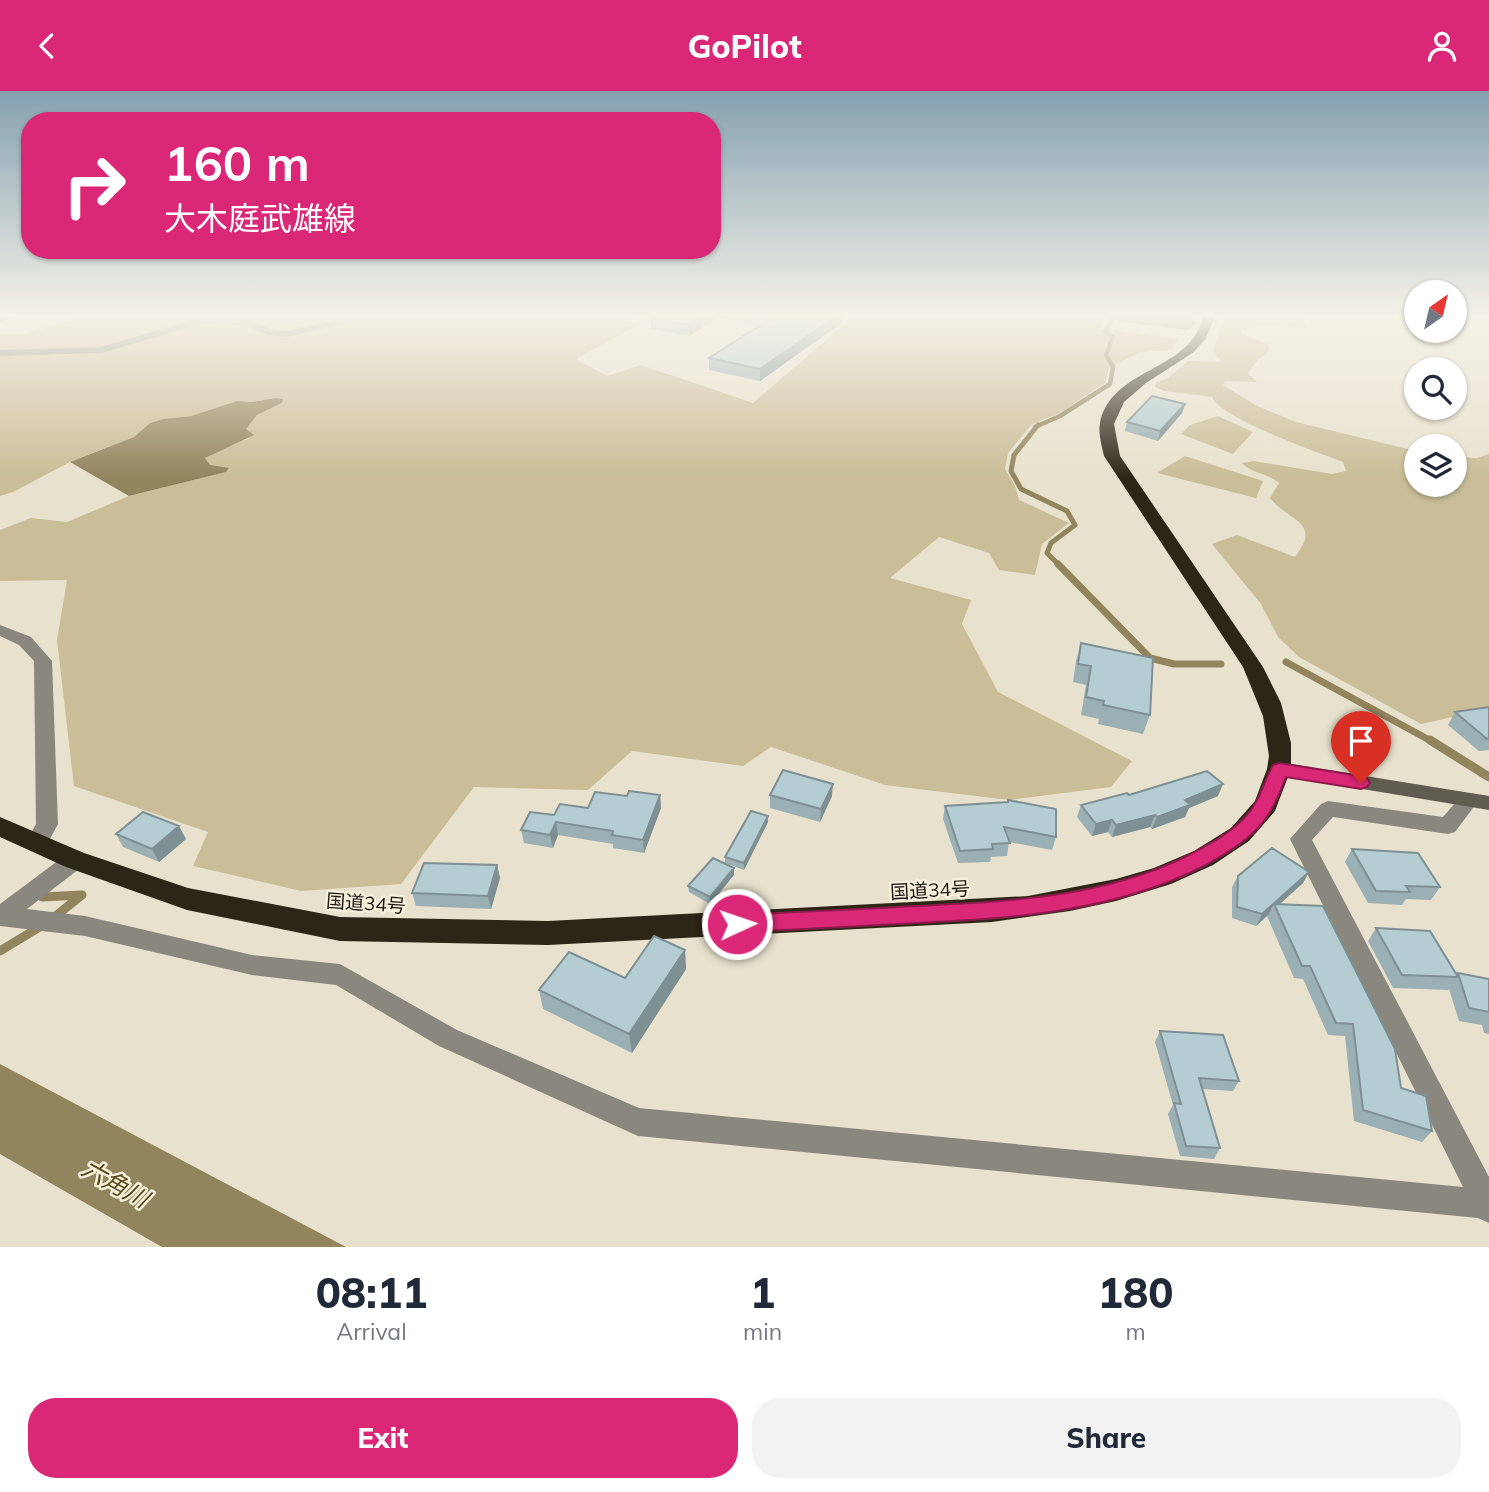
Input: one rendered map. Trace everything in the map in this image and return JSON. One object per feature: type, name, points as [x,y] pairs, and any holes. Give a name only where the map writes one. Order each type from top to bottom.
[{"type":"highway","name":"国道34号","points":[[0,826],[75,860],[187,899],[340,929],[548,933],[992,911],[1060,903],[1118,891],[1167,875],[1216,850],[1251,823],[1268,801],[1279,769],[1279,742],[1266,693],[1253,667],[1112,456],[1107,424],[1119,401],[1159,370]]},
{"type":"main road","points":[[1279,769],[1479,802]]},
{"type":"street","points":[[0,631],[22,638],[36,649],[43,661],[47,824],[37,842]]},
{"type":"street","points":[[1479,802],[1448,826],[1328,809],[1301,839],[1488,1205]]},
{"type":"street","points":[[1,916],[75,860]]},
{"type":"street","points":[[1,916],[64,923],[253,965],[340,975],[448,1038],[638,1122],[1488,1205]]},
{"type":"shaded area","points":[[0,370],[596,370],[607,376],[626,370],[656,370],[753,403],[791,370],[1108,370],[1105,383],[1058,414],[1032,424],[1008,453],[1005,469],[1015,486],[1019,500],[1069,523],[1042,544],[1035,575],[999,570],[989,553],[939,537],[890,578],[971,600],[962,624],[998,692],[1132,761],[1111,787],[1009,800],[885,785],[771,747],[743,766],[632,751],[588,790],[474,787],[401,884],[301,891],[193,866],[208,832],[74,786],[57,640],[67,580],[0,581],[0,530],[31,518],[67,522],[129,496],[226,472],[210,465],[205,458],[231,444],[249,439],[245,430],[257,415],[282,403],[275,398],[252,402],[237,401],[191,416],[150,423],[134,437],[70,462],[0,496]]},
{"type":"shaded area","points":[[1177,370],[1250,370],[1248,373],[1257,382],[1225,381],[1223,385],[1257,406],[1296,422],[1404,448],[1404,497],[1467,497],[1467,458],[1489,454],[1489,709],[1421,724],[1299,657],[1278,637],[1261,604],[1212,544],[1237,535],[1295,557],[1303,545],[1304,529],[1270,498],[1279,483],[1242,463],[1254,461],[1332,474],[1346,471],[1343,462],[1232,415],[1212,397],[1164,391],[1155,387],[1156,383]]},
{"type":"shaded area","points":[[1218,416],[1253,432],[1233,454],[1181,434],[1190,425]]},
{"type":"shaded area","points":[[1185,456],[1263,481],[1256,498],[1157,473]]},
{"type":"water","points":[[283,399],[282,403],[257,415],[246,429],[254,435],[205,458],[210,465],[229,468],[226,472],[129,496],[70,462],[134,437],[150,423],[191,416],[237,401],[252,402]]},
{"type":"water","name":"六角川","points":[[0,1064],[346,1247],[162,1247],[0,1154]]},
{"type":"building","points":[[1152,396],[1185,404],[1160,431],[1127,422]]},
{"type":"building","points":[[1081,643],[1153,658],[1150,715],[1103,705],[1104,701],[1086,697],[1091,666],[1078,664]]},
{"type":"building","points":[[1489,707],[1487,739],[1455,712]]},
{"type":"building","points":[[783,770],[833,784],[821,809],[770,795]]},
{"type":"building","points":[[1207,771],[1223,784],[1185,800],[1190,805],[1157,817],[1155,815],[1116,825],[1112,820],[1096,824],[1081,805],[1127,793],[1129,795]]},
{"type":"building","points":[[629,791],[660,795],[643,840],[612,835],[613,831],[556,822],[550,835],[521,830],[530,812],[554,815],[560,804],[588,808],[595,792],[627,796]]},
{"type":"building","points":[[1008,800],[1056,809],[1056,837],[1004,827],[1010,843],[992,844],[993,849],[960,851],[945,806]]},
{"type":"building","points":[[751,811],[768,816],[744,863],[725,857]]},
{"type":"building","points":[[143,812],[179,826],[152,849],[116,834]]},
{"type":"building","points":[[1272,848],[1309,872],[1262,914],[1237,907],[1238,876]]},
{"type":"building","points":[[1352,849],[1418,853],[1440,887],[1406,886],[1410,892],[1376,891]]},
{"type":"building","points":[[713,858],[734,868],[710,897],[688,886]]},
{"type":"building","points":[[424,863],[497,865],[488,896],[412,893]]},
{"type":"building","points":[[1274,904],[1323,906],[1395,1049],[1401,1088],[1426,1096],[1432,1131],[1363,1110],[1353,1024],[1336,1023],[1310,966],[1302,966]]},
{"type":"building","points":[[1376,928],[1430,931],[1458,977],[1402,975]]},
{"type":"building","points":[[654,936],[685,950],[629,1034],[539,990],[569,952],[625,978]]},
{"type":"building","points":[[1458,973],[1489,979],[1489,1012],[1469,1008]]},
{"type":"building","points":[[1160,1031],[1223,1035],[1239,1081],[1199,1078],[1220,1148],[1186,1146],[1174,1103],[1181,1104]]},
{"type":"waterway","points":[[1037,426],[1060,416],[1110,384],[1112,370]]},
{"type":"waterway","points":[[1037,426],[1014,455],[1011,471],[1021,489],[1067,511],[1075,525],[1051,543],[1047,553],[1058,564]]},
{"type":"waterway","points":[[1058,564],[1150,658],[1174,664],[1221,664]]},
{"type":"waterway","points":[[1286,662],[1433,742]]},
{"type":"waterway","points":[[1430,740],[1489,777]]},
{"type":"waterway","points":[[42,897],[82,895],[53,918]]},
{"type":"waterway","points":[[0,951],[43,925]]},
{"type":"route","points":[[737,924],[992,911],[1048,905],[1118,891],[1167,875],[1216,850],[1251,823],[1268,801],[1279,769],[1361,783]]}]
